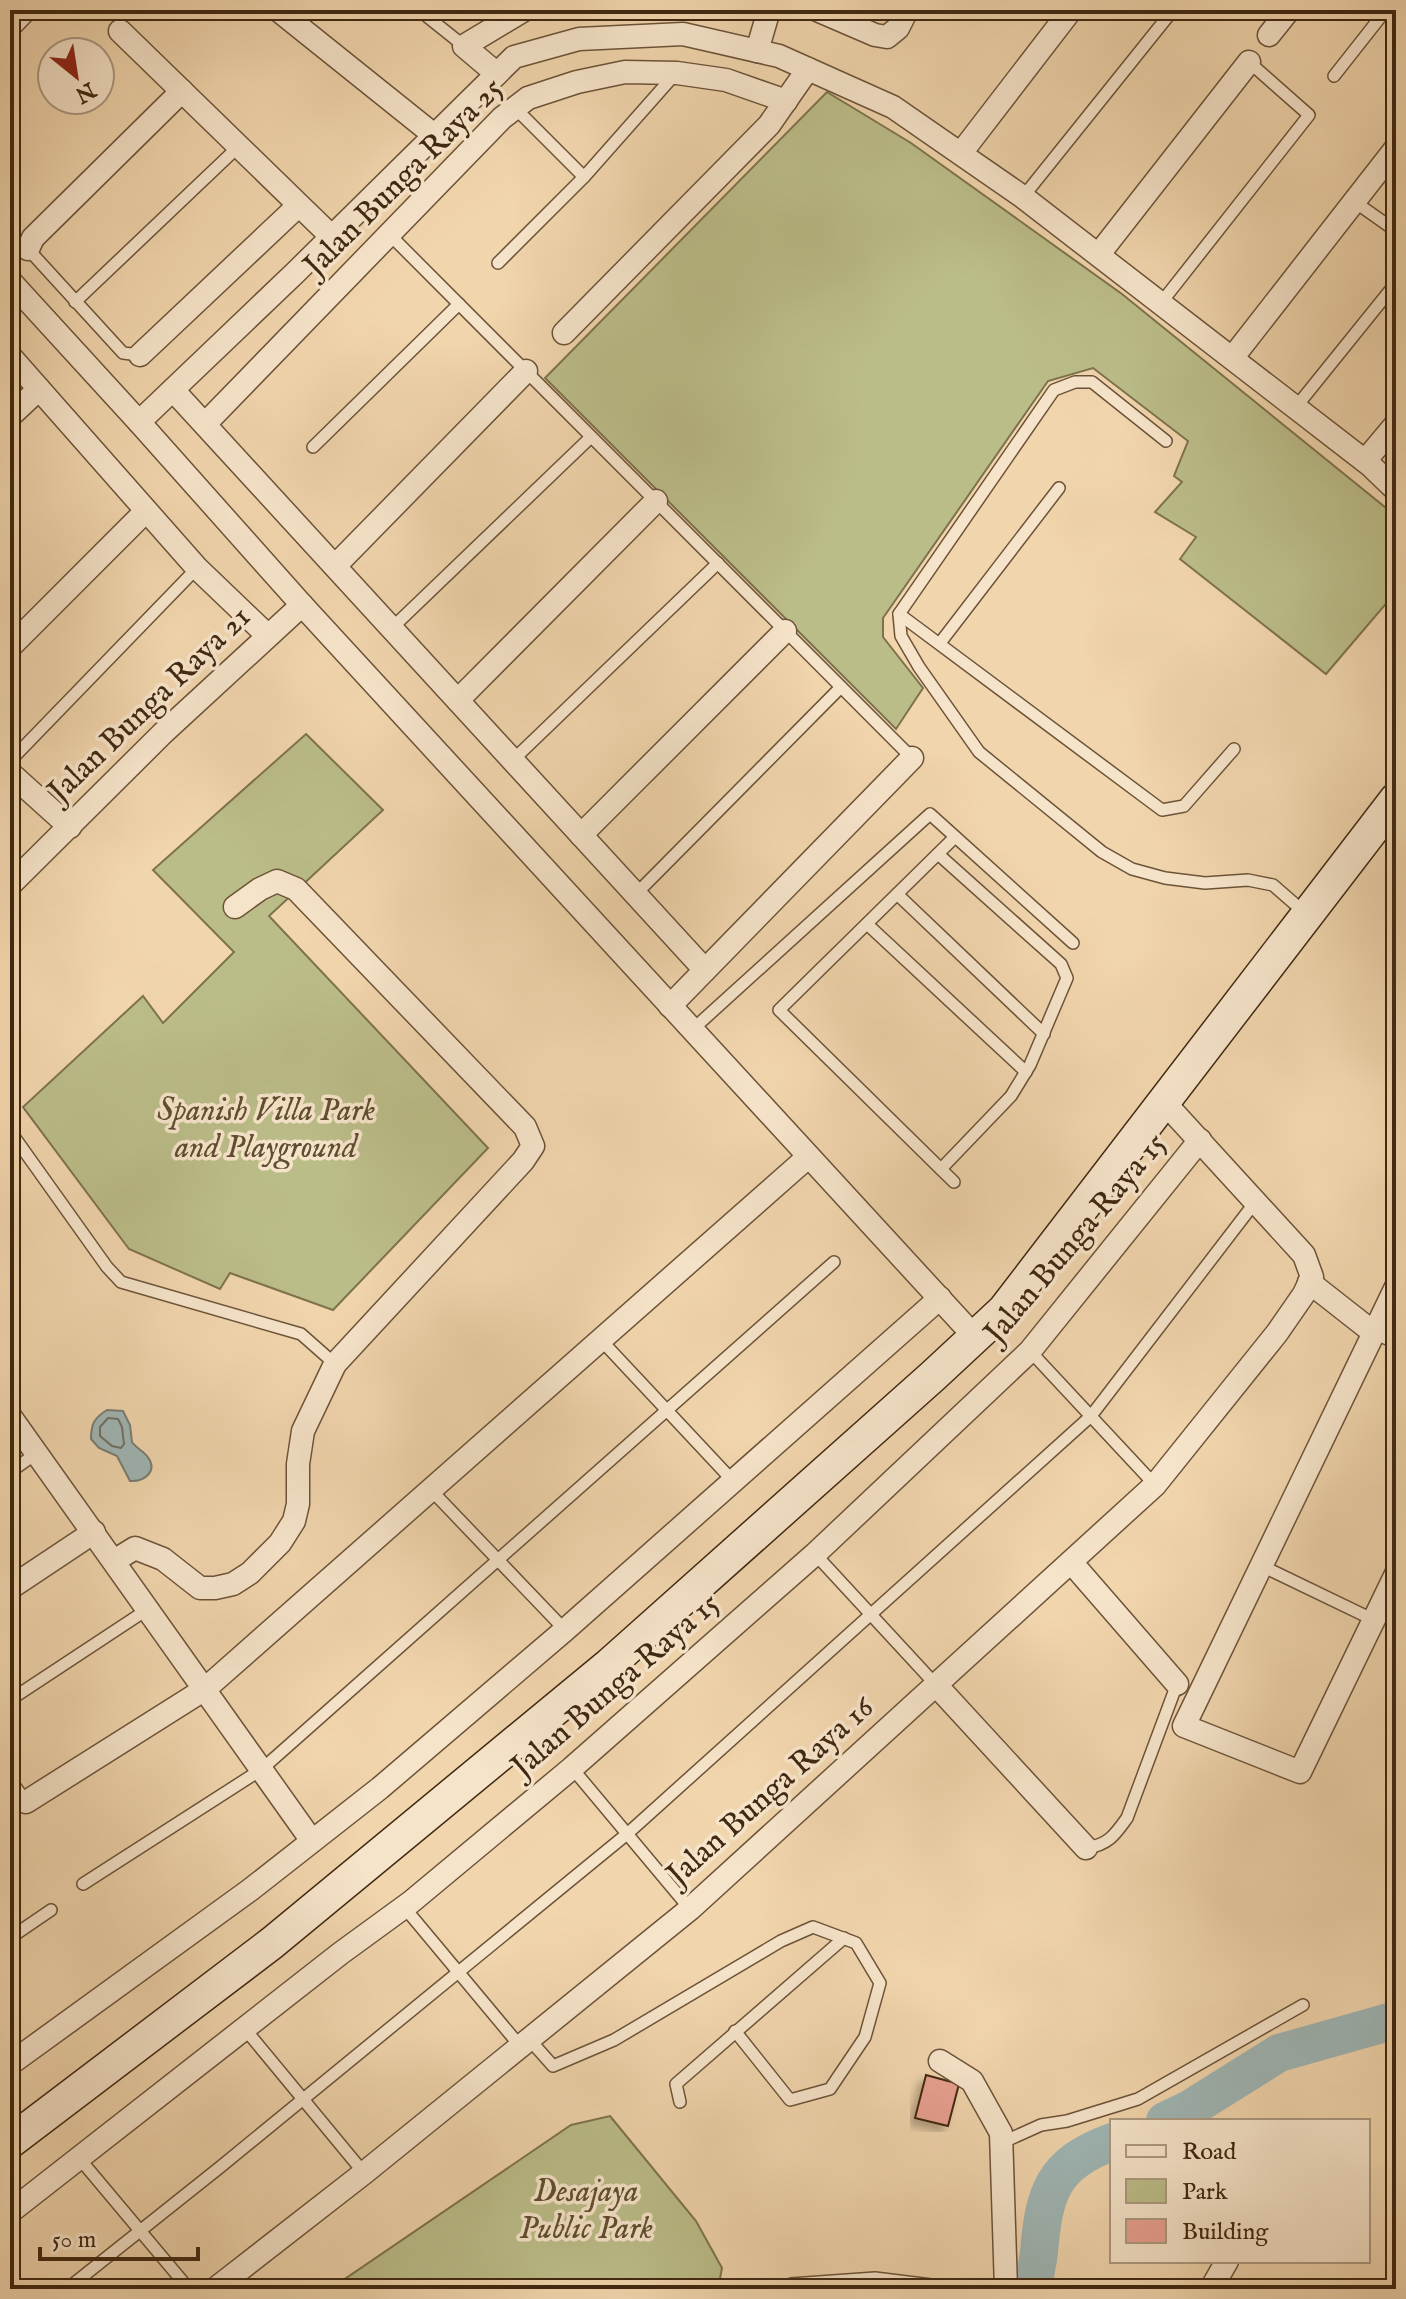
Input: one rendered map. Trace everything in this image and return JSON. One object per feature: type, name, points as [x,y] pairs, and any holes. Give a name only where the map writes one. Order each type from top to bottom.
[{"type":"street","points":[[278,10],[434,135]]},
{"type":"street","points":[[497,74],[464,46],[524,10]]},
{"type":"street","points":[[757,51],[769,10]]},
{"type":"street","points":[[817,10],[875,35],[887,37],[898,28],[907,10]]},
{"type":"street","points":[[961,153],[1071,10]]},
{"type":"street","points":[[1269,35],[1289,10]]},
{"type":"street","points":[[120,31],[332,237]]},
{"type":"street","points":[[139,422],[514,57],[579,39],[683,34],[779,56],[893,107],[1099,254],[1365,461],[1396,490]]},
{"type":"street","points":[[1099,254],[1249,62]]},
{"type":"street","points":[[564,333],[769,125],[808,69]]},
{"type":"street","name":"Jalan Bunga Raya 25","points":[[205,424],[502,118],[528,98],[577,82],[625,72],[677,73],[726,80],[786,101]]},
{"type":"street","points":[[28,249],[33,238],[182,91]]},
{"type":"street","points":[[1233,357],[1396,148]]},
{"type":"street","points":[[140,355],[298,206]]},
{"type":"street","points":[[10,281],[302,605],[975,1337]]},
{"type":"street","points":[[10,356],[197,568],[267,635]]},
{"type":"street","points":[[335,566],[526,371]]},
{"type":"street","points":[[10,416],[39,389]]},
{"type":"street","points":[[173,390],[705,970]]},
{"type":"street","points":[[1365,461],[1396,424]]},
{"type":"street","points":[[458,700],[656,501]]},
{"type":"street","points":[[10,647],[146,511]]},
{"type":"street","name":"Jalan Bunga Raya 21","points":[[10,885],[163,733],[302,605]]},
{"type":"street","points":[[581,835],[785,631]]},
{"type":"street","points":[[670,1006],[912,758]]},
{"type":"street","points":[[10,773],[70,827]]},
{"type":"street","points":[[10,2142],[272,1943],[610,1664],[1004,1310],[1396,799]]},
{"type":"street","points":[[114,1561],[135,1548],[163,1559],[200,1588],[233,1584],[250,1573],[280,1543],[294,1521],[303,1431],[335,1364],[437,1256],[533,1146],[525,1127],[296,889],[277,881],[235,907]]},
{"type":"street","points":[[1164,1102],[1304,1255],[1312,1277],[1309,1282],[1374,1333]]},
{"type":"street","name":"Jalan Bunga Raya 15","points":[[10,2212],[404,1907],[572,1768],[815,1554],[1030,1351],[1200,1140]]},
{"type":"street","points":[[26,1802],[205,1689],[808,1157]]},
{"type":"street","name":"Jalan Bunga Raya 16","points":[[215,2289],[364,2173],[690,1909],[1155,1485],[1277,1333],[1309,1282]]},
{"type":"street","points":[[1396,1287],[1184,1726],[1300,1772],[1396,1574]]},
{"type":"street","points":[[10,2064],[250,1890],[380,1788],[565,1630],[940,1298]]},
{"type":"street","points":[[10,1416],[312,1841]]},
{"type":"street","points":[[10,1588],[94,1532]]},
{"type":"street","points":[[1071,1562],[1177,1684]]},
{"type":"street","points":[[936,1685],[1086,1848]]},
{"type":"street","points":[[940,2061],[972,2081],[1001,2133],[1006,2289]]},
{"type":"street","points":[[1211,2289],[1226,2263]]},
{"type":"lane","points":[[10,34],[33,10]]},
{"type":"lane","points":[[419,10],[464,46]]},
{"type":"lane","points":[[1023,197],[1173,10]]},
{"type":"lane","points":[[1334,76],[1386,10]]},
{"type":"lane","points":[[1161,303],[1309,115],[1249,62]]},
{"type":"lane","points":[[498,263],[584,177],[677,73]]},
{"type":"lane","points":[[515,108],[584,177]]},
{"type":"lane","points":[[75,302],[238,147]]},
{"type":"lane","points":[[1355,202],[1396,231]]},
{"type":"lane","points":[[389,234],[912,758]]},
{"type":"lane","points":[[28,249],[123,353],[140,355]]},
{"type":"lane","points":[[1296,407],[1396,283]]},
{"type":"lane","points":[[313,447],[459,304]]},
{"type":"lane","points":[[1166,441],[1092,382],[1075,382],[1054,390],[899,614],[901,636],[979,752],[1102,852],[1132,869],[1165,878],[1205,883],[1248,880],[1273,885],[1308,915]]},
{"type":"lane","points":[[392,628],[591,437]]},
{"type":"lane","points":[[940,643],[1059,488]]},
{"type":"lane","points":[[513,760],[718,563]]},
{"type":"lane","points":[[10,761],[197,568]]},
{"type":"lane","points":[[899,614],[1162,810],[1184,806],[1234,749]]},
{"type":"lane","points":[[636,894],[841,687]]},
{"type":"lane","points":[[692,1030],[930,814],[1073,943]]},
{"type":"lane","points":[[954,1182],[779,1010],[955,837]]},
{"type":"lane","points":[[938,854],[1061,964],[1067,978],[1026,1072],[1011,1096],[941,1169]]},
{"type":"lane","points":[[897,894],[1044,1034]]},
{"type":"lane","points":[[867,924],[1026,1072]]},
{"type":"lane","points":[[10,1131],[121,1282],[301,1334],[335,1364]]},
{"type":"lane","points":[[67,2289],[627,1834],[1091,1416],[1256,1201]]},
{"type":"lane","points":[[83,1884],[262,1769],[834,1262]]},
{"type":"lane","points":[[1374,1333],[1396,1343]]},
{"type":"lane","points":[[601,1340],[733,1481]]},
{"type":"lane","points":[[1030,1351],[1155,1485]]},
{"type":"lane","points":[[10,1472],[37,1453]]},
{"type":"lane","points":[[432,1491],[565,1630]]},
{"type":"lane","points":[[815,1554],[936,1685]]},
{"type":"lane","points":[[1262,1566],[1374,1620]]},
{"type":"lane","points":[[10,1700],[148,1609]]},
{"type":"lane","points":[[1086,1848],[1101,1846],[1113,1838],[1127,1818],[1177,1684]]},
{"type":"lane","points":[[572,1768],[690,1909]]},
{"type":"lane","points":[[10,1779],[26,1802]]},
{"type":"lane","points":[[404,1907],[524,2043],[553,2066],[614,2040],[781,1941],[813,1927],[856,1943],[880,1983],[865,2037],[830,2089],[790,2100],[735,2031]]},
{"type":"lane","points":[[10,1938],[51,1910]]},
{"type":"lane","points":[[680,2102],[676,2084],[844,1938]]},
{"type":"lane","points":[[1001,2143],[1041,2125],[1067,2121],[1138,2099],[1303,2005]]},
{"type":"lane","points":[[245,2029],[364,2173]]},
{"type":"lane","points":[[79,2158],[189,2289]]},
{"type":"lane","points":[[791,2284],[875,2278],[964,2289]]},
{"type":"green space","points":[[827,92],[911,143],[1122,294],[1396,516],[1396,592],[1326,674],[1180,559],[1196,537],[1155,512],[1182,482],[1174,476],[1188,441],[1093,368],[1048,381],[883,618],[883,637],[923,688],[896,729],[545,378]]},
{"type":"green space","name":"Spanish Villa Park and Playground","points":[[306,734],[383,810],[269,916],[488,1148],[333,1310],[230,1273],[220,1289],[129,1249],[23,1107],[143,996],[163,1023],[234,952],[153,870]]},
{"type":"green space","name":"Desajaya Public Park","points":[[610,2116],[696,2221],[722,2268],[718,2289],[330,2289],[571,2125]]},
{"type":"water","points":[[107,1410],[123,1411],[130,1425],[132,1442],[150,1461],[151,1471],[145,1477],[130,1481],[117,1456],[99,1448],[91,1439],[94,1422]]},
{"type":"building","points":[[926,2075],[959,2084],[948,2126],[915,2118]]},
{"type":"waterway","points":[[1169,2119],[1279,2053],[1396,2020]]},
{"type":"waterway","points":[[1035,2289],[1044,2213],[1055,2183],[1076,2160],[1110,2143]]}]
